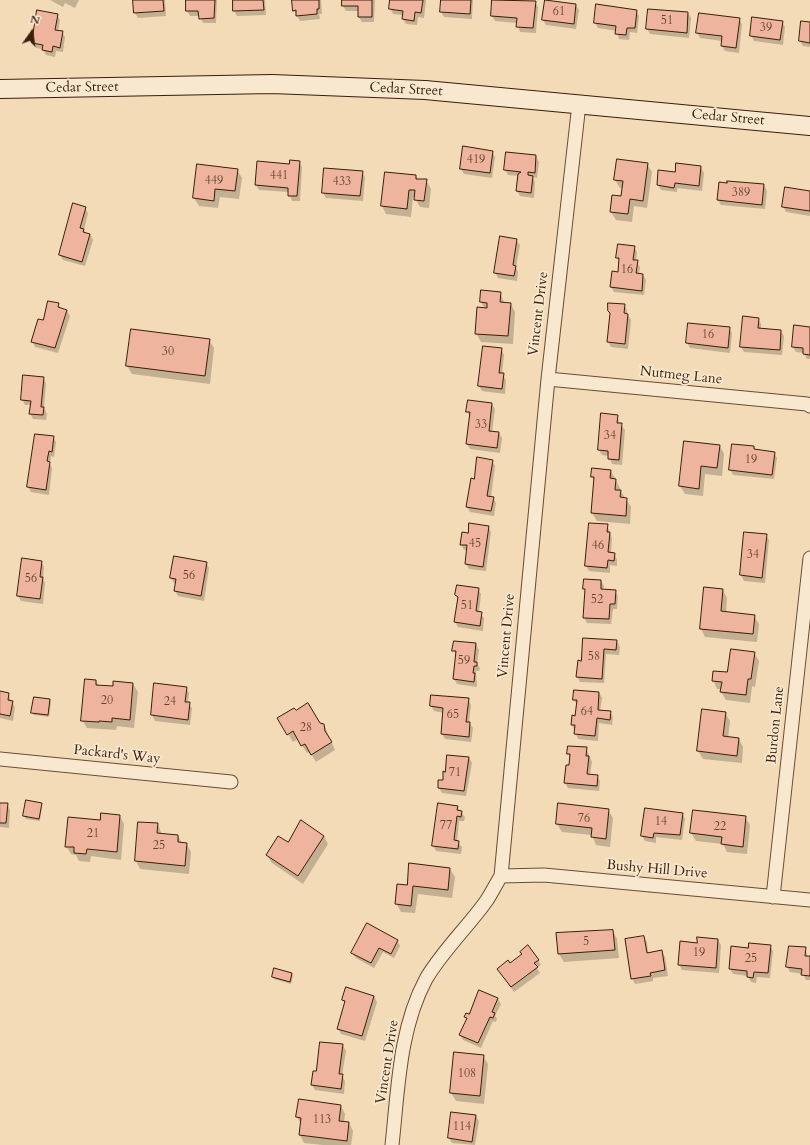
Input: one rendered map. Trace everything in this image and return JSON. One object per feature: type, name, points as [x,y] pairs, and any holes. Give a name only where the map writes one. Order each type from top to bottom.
[{"type":"main road","name":"Cedar Street","points":[[0,89],[272,84],[425,90],[810,126]]},
{"type":"street","name":"Vincent Drive","points":[[392,1145],[402,1057],[411,1017],[426,980],[455,939],[487,900],[501,876],[548,378],[580,104]]},
{"type":"street","name":"Nutmeg Lane","points":[[548,378],[807,404],[810,406]]},
{"type":"street","name":"Burdon Lane","points":[[773,897],[810,558]]},
{"type":"street","name":"Packard's Way","points":[[0,759],[231,782]]},
{"type":"street","name":"Bushy Hill Drive","points":[[501,876],[544,875],[810,900]]},
{"type":"building","points":[[133,0],[163,0],[164,11],[134,13]]},
{"type":"building","points":[[186,0],[215,0],[214,18],[199,19],[198,11],[186,11]]},
{"type":"building","points":[[233,0],[263,0],[264,10],[233,11]]},
{"type":"building","points":[[292,0],[319,0],[319,9],[317,9],[317,14],[296,16],[296,10],[293,11]]},
{"type":"building","points":[[342,0],[372,0],[372,17],[358,17],[358,6],[342,6]]},
{"type":"building","points":[[390,0],[423,0],[421,13],[415,12],[414,21],[402,19],[403,11],[389,9]]},
{"type":"building","points":[[441,0],[471,0],[470,14],[440,12]]},
{"type":"building","points":[[492,0],[536,1],[533,28],[516,27],[517,18],[491,16]]},
{"type":"building","points":[[545,0],[576,4],[574,24],[542,20]]},
{"type":"building","points":[[596,4],[637,10],[635,28],[627,28],[626,35],[615,34],[616,26],[594,23]]},
{"type":"building","points":[[648,9],[688,12],[687,33],[646,29]]},
{"type":"building","points":[[37,10],[58,14],[55,30],[63,31],[60,48],[53,46],[52,52],[42,50],[43,45],[32,43]]},
{"type":"building","points":[[699,13],[740,18],[736,48],[721,46],[722,36],[696,33]]},
{"type":"building","points":[[752,17],[783,21],[780,40],[750,36]]},
{"type":"building","points":[[801,21],[810,22],[810,43],[799,41]]},
{"type":"building","points":[[463,146],[493,151],[490,173],[460,169]]},
{"type":"building","points":[[506,152],[536,155],[535,173],[528,172],[528,175],[533,176],[531,193],[516,191],[518,174],[521,172],[504,170]]},
{"type":"building","points":[[617,159],[648,163],[643,201],[630,199],[628,214],[610,212],[612,195],[621,196],[623,181],[614,180]]},
{"type":"building","points":[[290,160],[300,161],[297,196],[288,196],[288,188],[255,185],[257,161],[289,164]]},
{"type":"building","points":[[676,163],[701,166],[699,186],[675,183],[674,188],[657,185],[658,170],[675,172]]},
{"type":"building","points":[[197,164],[238,169],[235,191],[215,189],[214,201],[193,198]]},
{"type":"building","points":[[324,168],[363,171],[360,196],[322,193]]},
{"type":"building","points":[[385,172],[416,175],[416,179],[427,179],[424,201],[414,200],[415,190],[409,190],[407,209],[381,206]]},
{"type":"building","points":[[727,181],[764,184],[762,205],[717,200],[719,182],[727,183]]},
{"type":"building","points":[[785,187],[810,191],[810,211],[782,207]]},
{"type":"building","points":[[73,203],[86,207],[80,228],[84,229],[83,232],[90,234],[82,262],[59,255]]},
{"type":"building","points":[[500,236],[517,239],[513,265],[516,266],[514,276],[494,273]]},
{"type":"building","points":[[618,244],[635,246],[633,260],[638,260],[636,273],[643,274],[642,291],[610,287],[612,271],[618,272],[619,258],[616,258]]},
{"type":"building","points":[[481,290],[501,292],[500,302],[511,303],[508,336],[475,334],[477,307],[487,308],[487,303],[480,302]]},
{"type":"building","points":[[48,301],[59,303],[58,307],[67,310],[55,348],[31,342],[38,319],[43,320]]},
{"type":"building","points":[[608,303],[625,304],[624,313],[628,314],[625,344],[607,342],[610,313],[608,311]]},
{"type":"building","points":[[743,316],[759,318],[758,328],[781,330],[780,350],[740,347]]},
{"type":"building","points":[[688,323],[730,327],[728,348],[686,343]]},
{"type":"building","points":[[794,325],[810,327],[810,355],[803,354],[803,348],[792,347]]},
{"type":"building","points":[[131,329],[210,339],[205,376],[126,366]]},
{"type":"building","points":[[483,346],[502,348],[499,373],[504,373],[502,389],[478,386]]},
{"type":"building","points":[[23,375],[44,377],[41,407],[44,407],[43,415],[29,414],[31,401],[21,400]]},
{"type":"building","points":[[468,400],[492,403],[489,431],[499,432],[497,448],[466,444],[470,412],[466,412]]},
{"type":"building","points":[[601,413],[618,415],[617,423],[622,423],[619,460],[608,459],[608,451],[598,450]]},
{"type":"building","points":[[35,434],[54,436],[52,452],[49,451],[47,461],[50,462],[46,490],[27,487]]},
{"type":"building","points":[[684,441],[720,445],[717,468],[701,466],[699,489],[679,486]]},
{"type":"building","points":[[732,444],[754,446],[754,449],[775,452],[772,475],[729,470]]},
{"type":"building","points":[[477,457],[493,460],[487,496],[494,497],[491,511],[466,507],[471,478],[474,479]]},
{"type":"building","points":[[592,468],[611,470],[610,478],[616,479],[615,490],[621,490],[620,497],[627,498],[626,516],[591,513],[594,477],[591,477]]},
{"type":"building","points":[[469,523],[489,526],[483,567],[465,564],[467,545],[460,545],[462,532],[468,533]]},
{"type":"building","points":[[589,523],[608,524],[607,532],[610,532],[608,552],[615,553],[614,561],[608,560],[607,568],[585,566]]},
{"type":"building","points":[[744,532],[767,534],[762,578],[740,575]]},
{"type":"building","points":[[174,556],[207,562],[201,596],[174,591],[176,579],[170,578]]},
{"type":"building","points":[[22,558],[42,561],[40,577],[43,577],[40,599],[17,596]]},
{"type":"building","points":[[584,579],[601,580],[601,589],[616,590],[615,604],[610,604],[609,619],[583,618],[585,589],[583,589]]},
{"type":"building","points":[[457,585],[479,588],[476,611],[482,612],[480,626],[454,622],[458,597],[455,595]]},
{"type":"building","points":[[704,587],[723,589],[721,611],[755,615],[753,634],[700,629]]},
{"type":"building","points":[[583,638],[617,640],[616,650],[604,649],[602,679],[576,677],[578,660],[581,661]]},
{"type":"building","points":[[454,641],[476,643],[474,662],[477,662],[477,666],[474,666],[474,682],[453,679],[456,651],[452,651]]},
{"type":"building","points":[[731,649],[755,652],[751,679],[748,679],[746,695],[720,692],[722,682],[712,681],[713,671],[727,672]]},
{"type":"building","points":[[85,679],[96,680],[96,685],[113,686],[113,681],[133,683],[130,720],[112,718],[112,722],[81,721]]},
{"type":"building","points":[[154,683],[187,687],[185,702],[190,702],[188,720],[151,715]]},
{"type":"building","points":[[574,690],[599,692],[598,710],[611,711],[610,720],[597,718],[595,736],[574,734],[575,725],[571,725],[572,715],[575,716],[577,700],[573,700]]},
{"type":"building","points":[[0,691],[9,693],[8,700],[13,701],[10,716],[0,714]]},
{"type":"building","points":[[431,695],[469,698],[466,722],[470,722],[469,737],[441,734],[443,708],[430,706]]},
{"type":"building","points":[[34,697],[50,699],[48,715],[31,713]]},
{"type":"building","points":[[308,703],[320,723],[324,724],[325,731],[332,742],[311,755],[305,744],[301,746],[293,731],[287,735],[277,718],[294,708],[296,710]]},
{"type":"building","points":[[702,709],[726,712],[723,736],[739,738],[737,756],[697,751]]},
{"type":"building","points":[[568,746],[587,747],[586,756],[589,756],[587,774],[598,775],[597,786],[564,783],[566,765],[569,765],[570,754],[567,754]]},
{"type":"building","points":[[447,755],[469,757],[464,791],[438,788],[438,780],[443,780],[443,771],[445,772]]},
{"type":"building","points":[[26,800],[42,803],[39,819],[23,816]]},
{"type":"building","points":[[0,803],[8,803],[6,823],[0,823]]},
{"type":"building","points":[[438,803],[458,806],[457,810],[462,811],[461,817],[457,816],[454,840],[459,841],[458,849],[432,846]]},
{"type":"building","points":[[558,803],[609,809],[606,839],[591,837],[592,828],[556,824]]},
{"type":"building","points":[[645,808],[683,813],[680,835],[654,833],[653,838],[641,836]]},
{"type":"building","points":[[693,810],[746,816],[743,847],[721,844],[722,837],[690,833]]},
{"type":"building","points":[[101,813],[120,815],[117,852],[87,849],[86,854],[74,853],[74,847],[65,847],[68,817],[100,820]]},
{"type":"building","points":[[301,820],[324,836],[298,876],[266,855],[278,836],[288,842]]},
{"type":"building","points":[[138,822],[158,823],[157,833],[178,835],[178,842],[187,843],[185,866],[135,861]]},
{"type":"building","points":[[409,863],[450,868],[448,890],[413,886],[411,906],[395,904],[397,884],[407,885]]},
{"type":"building","points":[[367,923],[398,940],[391,954],[379,948],[371,963],[351,953]]},
{"type":"building","points":[[613,930],[615,950],[558,954],[556,933]]},
{"type":"building","points":[[644,936],[647,953],[662,950],[665,970],[650,973],[651,976],[631,979],[625,939]]},
{"type":"building","points":[[697,937],[718,939],[716,968],[678,965],[680,941],[697,943]]},
{"type":"building","points":[[749,943],[771,945],[768,973],[754,972],[753,978],[747,977],[747,971],[729,969],[731,946],[748,948]]},
{"type":"building","points":[[528,945],[539,960],[534,963],[538,967],[511,987],[497,969],[508,960],[510,963],[522,954],[520,952]]},
{"type":"building","points":[[789,946],[806,947],[805,956],[810,956],[810,976],[801,975],[802,969],[786,967]]},
{"type":"building","points":[[274,968],[292,973],[290,982],[272,977]]},
{"type":"building","points":[[346,987],[374,996],[362,1036],[337,1029],[345,1001],[342,1000]]},
{"type":"building","points":[[479,990],[498,998],[492,1012],[495,1013],[493,1018],[490,1017],[478,1043],[459,1035],[467,1018],[464,1017],[466,1013],[469,1014]]},
{"type":"building","points":[[320,1042],[343,1044],[339,1074],[343,1074],[341,1089],[311,1085],[313,1071],[316,1071]]},
{"type":"building","points":[[454,1052],[484,1055],[480,1096],[450,1093]]},
{"type":"building","points":[[299,1099],[341,1105],[339,1121],[349,1122],[347,1141],[299,1135],[301,1118],[296,1117]]},
{"type":"building","points":[[451,1112],[476,1115],[472,1142],[448,1138]]}]
